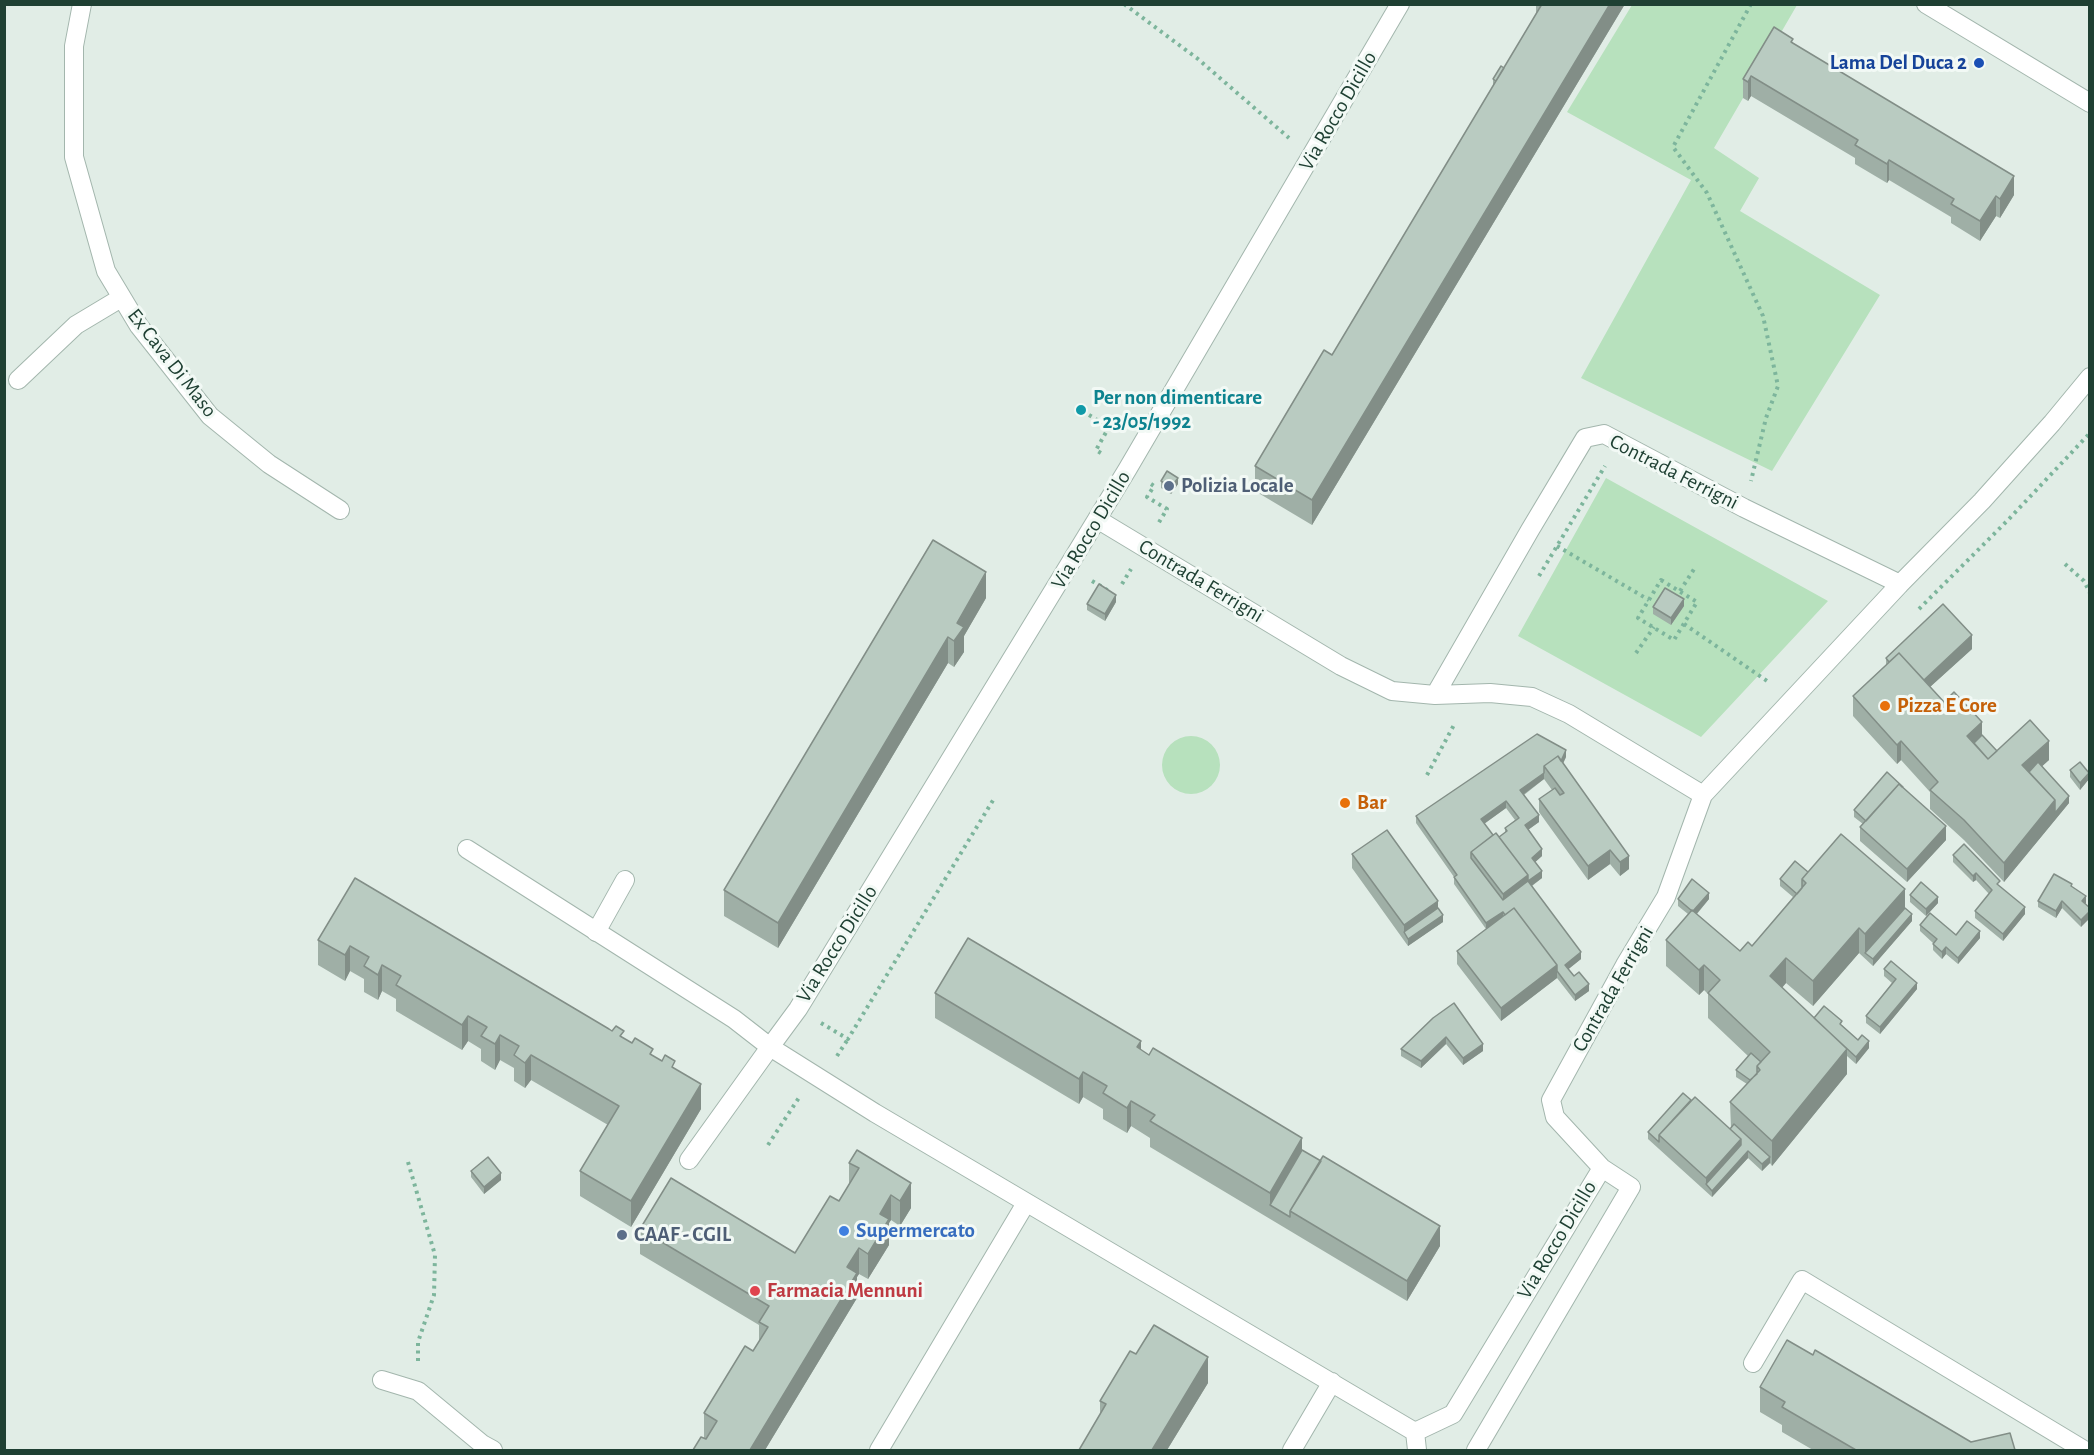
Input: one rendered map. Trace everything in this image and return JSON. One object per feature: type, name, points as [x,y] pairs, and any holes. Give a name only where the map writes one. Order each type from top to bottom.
[{"type":"street","name":"Ex Cava Di Maso","points":[[82,4],[74,46],[74,156],[106,271],[139,326],[210,416],[269,464],[340,510]]},
{"type":"street","name":"Via Rocco Dicillo","points":[[689,1160],[798,1009],[1097,519],[1400,4]]},
{"type":"street","points":[[1926,4],[2090,103]]},
{"type":"street","name":"Ex Cava Di Maso","points":[[18,380],[76,325],[122,298]]},
{"type":"street","name":"Contrada Ferrigni","points":[[1602,1168],[1555,1117],[1551,1100],[1625,965],[1666,897],[1703,795],[1878,607],[1982,501],[2090,377]]},
{"type":"street","name":"Contrada Ferrigni","points":[[1435,695],[1585,438],[1604,434],[1744,508],[1900,584]]},
{"type":"street","name":"Contrada Ferrigni","points":[[1097,519],[1341,666],[1392,691],[1435,695],[1490,693],[1532,697],[1569,714],[1703,795]]},
{"type":"street","points":[[467,849],[734,1019],[770,1047],[1026,1203],[1414,1432],[1417,1450]]},
{"type":"street","points":[[596,932],[625,880]]},
{"type":"street","name":"Via Rocco Dicillo","points":[[1414,1432],[1453,1414],[1602,1168],[1631,1187],[1476,1450]]},
{"type":"street","points":[[879,1450],[1026,1203]]},
{"type":"street","points":[[1753,1363],[1802,1280],[2084,1450]]},
{"type":"street","points":[[382,1380],[418,1391],[482,1444],[493,1450]]},
{"type":"street","points":[[1292,1450],[1332,1382]]},
{"type":"path","points":[[1124,4],[1198,59],[1311,157]]},
{"type":"path","points":[[1744,508],[1766,418],[1778,386],[1763,316],[1707,193],[1673,147],[1751,4]]},
{"type":"path","points":[[1089,415],[1109,427]]},
{"type":"path","points":[[1878,607],[1906,622],[2008,520],[2090,433]]},
{"type":"path","points":[[1539,576],[1606,465]]},
{"type":"path","points":[[1530,530],[1649,600]]},
{"type":"path","points":[[2065,564],[2084,581],[2090,592]]},
{"type":"path","points":[[1680,591],[1696,566]]},
{"type":"path","points":[[1662,580],[1697,602],[1674,640],[1638,618],[1649,600],[1662,580]]},
{"type":"path","points":[[1684,624],[1793,698]]},
{"type":"path","points":[[1636,653],[1654,627]]},
{"type":"path","points":[[1427,775],[1471,693]]},
{"type":"path","points":[[798,1009],[848,1039],[995,797]]},
{"type":"path","points":[[408,1162],[435,1255],[434,1295],[418,1342],[418,1391]]},
{"type":"green space","points":[[1632,5],[1797,5],[1714,148],[1759,178],[1740,211],[1880,295],[1772,471],[1581,378],[1691,180],[1567,112]]},
{"type":"green space","points":[[1606,478],[1828,601],[1701,737],[1518,636]]},
{"type":"green space","points":[[1185,736],[1197,736],[1212,744],[1220,759],[1220,771],[1212,786],[1197,794],[1185,794],[1170,786],[1162,771],[1162,759],[1170,744]]},
{"type":"building","points":[[1542,4],[1610,4],[1312,500],[1255,466],[1324,350],[1332,355]]},
{"type":"building","points":[[1774,27],[1793,39],[1791,42],[2014,176],[2000,199],[1996,196],[1980,221],[1951,204],[1954,199],[1889,160],[1887,164],[1855,145],[1858,140],[1751,76],[1748,82],[1743,79]]},
{"type":"building","points":[[1501,66],[1504,68],[1496,81],[1493,79]]},
{"type":"building","points":[[1167,471],[1178,478],[1171,487],[1161,481]]},
{"type":"building","points":[[933,540],[986,572],[957,623],[964,627],[954,641],[948,637],[778,923],[724,890]]},
{"type":"building","points":[[1099,584],[1116,595],[1105,614],[1087,604]]},
{"type":"building","points":[[1665,588],[1684,599],[1671,618],[1653,607]]},
{"type":"building","points":[[1943,604],[1972,635],[1924,680],[1899,653],[1889,662],[1886,658]]},
{"type":"building","points":[[1899,653],[1944,702],[1954,692],[1982,722],[1967,736],[1988,759],[2030,720],[2049,741],[2022,765],[2055,800],[2004,863],[1964,820],[1930,790],[1938,782],[1901,741],[1897,745],[1853,696]]},
{"type":"building","points":[[1537,734],[1566,750],[1561,761],[1558,756],[1544,766],[1544,773],[1520,790],[1539,815],[1525,825],[1542,849],[1532,858],[1542,871],[1528,881],[1581,952],[1565,965],[1574,976],[1579,972],[1589,984],[1575,995],[1557,971],[1557,965],[1514,908],[1505,915],[1503,912],[1486,923],[1454,877],[1457,875],[1416,816]],"holes":[[[1506,801],[1519,818],[1505,828],[1507,831],[1499,837],[1528,875],[1528,881],[1503,900],[1471,858],[1471,852],[1493,835],[1481,819]]]},
{"type":"building","points":[[1982,735],[1997,751],[1988,759],[1974,743]]},
{"type":"building","points":[[1558,756],[1629,856],[1620,862],[1610,850],[1588,866],[1539,799],[1555,788],[1560,795],[1564,793],[1544,766]]},
{"type":"building","points":[[2038,762],[2069,796],[2055,813],[2055,800],[2029,772]]},
{"type":"building","points":[[2080,762],[2089,773],[2080,783],[2070,770]]},
{"type":"building","points":[[1887,772],[1903,787],[1899,784],[1866,821],[1854,810]]},
{"type":"building","points":[[1899,784],[1946,826],[1907,869],[1860,827]]},
{"type":"building","points":[[1387,830],[1438,901],[1404,925],[1352,854]]},
{"type":"building","points":[[1496,833],[1528,875],[1503,894],[1471,852]]},
{"type":"building","points":[[1841,834],[1905,889],[1865,934],[1859,928],[1813,981],[1786,958],[1770,976],[1847,1049],[1772,1141],[1730,1102],[1760,1070],[1757,1066],[1770,1052],[1708,993],[1720,980],[1704,965],[1699,970],[1666,940],[1692,910],[1740,951],[1748,942],[1752,946],[1806,883],[1802,879]]},
{"type":"building","points":[[1964,844],[2000,881],[1997,884],[2025,907],[2003,934],[1975,911],[1992,890],[1976,873],[1973,876],[1953,855]]},
{"type":"building","points":[[1795,861],[1808,872],[1802,879],[1802,888],[1797,894],[1780,879]]},
{"type":"building","points":[[2054,874],[2072,884],[2071,886],[2086,896],[2082,901],[2090,908],[2090,911],[2081,920],[2062,901],[2056,911],[2038,901]]},
{"type":"building","points":[[355,878],[612,1031],[616,1026],[624,1031],[620,1036],[632,1043],[635,1038],[653,1049],[650,1054],[662,1061],[665,1055],[675,1061],[672,1067],[701,1084],[631,1201],[580,1171],[619,1106],[531,1055],[525,1063],[514,1055],[519,1046],[500,1035],[495,1044],[481,1036],[487,1027],[468,1016],[462,1025],[396,985],[401,976],[382,965],[378,975],[364,966],[369,957],[350,946],[345,955],[318,940]]},
{"type":"building","points":[[1692,879],[1709,893],[1693,911],[1678,899]]},
{"type":"building","points":[[1921,882],[1938,897],[1926,909],[1910,895]]},
{"type":"building","points":[[1438,908],[1443,915],[1408,939],[1404,932]]},
{"type":"building","points":[[1514,908],[1557,965],[1501,1008],[1457,951]]},
{"type":"building","points":[[1905,908],[1912,914],[1873,959],[1865,953]]},
{"type":"building","points":[[1930,913],[1956,935],[1967,921],[1980,931],[1958,958],[1946,947],[1942,952],[1933,944],[1937,939],[1920,925]]},
{"type":"building","points":[[968,938],[1141,1041],[1137,1047],[1149,1055],[1153,1048],[1302,1138],[1270,1193],[1150,1121],[1155,1115],[1131,1101],[1127,1108],[1103,1093],[1107,1086],[1083,1072],[1079,1079],[935,993]]},
{"type":"building","points":[[1891,961],[1917,983],[1880,1027],[1866,1016],[1896,979],[1884,969]]},
{"type":"building","points":[[1454,1003],[1483,1044],[1463,1058],[1446,1037],[1421,1061],[1401,1049],[1433,1018]]},
{"type":"building","points":[[1824,1006],[1842,1021],[1840,1024],[1858,1040],[1862,1035],[1869,1041],[1856,1057],[1814,1018]]},
{"type":"building","points":[[1751,1053],[1761,1062],[1757,1066],[1757,1074],[1750,1080],[1736,1070]]},
{"type":"building","points":[[1683,1093],[1691,1100],[1659,1135],[1659,1142],[1648,1132]]},
{"type":"building","points":[[1695,1097],[1741,1139],[1706,1178],[1659,1135]]},
{"type":"building","points":[[1734,1124],[1770,1157],[1762,1164],[1748,1151],[1712,1191],[1706,1184],[1741,1145],[1741,1139],[1730,1129]]},
{"type":"building","points":[[857,1150],[911,1183],[900,1201],[891,1195],[880,1214],[889,1219],[868,1254],[859,1248],[847,1267],[857,1273],[750,1450],[693,1450],[701,1437],[706,1439],[717,1421],[704,1413],[745,1346],[753,1351],[768,1327],[759,1322],[769,1306],[640,1229],[671,1178],[795,1253],[830,1196],[839,1201],[859,1168],[849,1163]]},
{"type":"building","points":[[1302,1150],[1321,1161],[1290,1211],[1290,1217],[1270,1205]]},
{"type":"building","points":[[1323,1156],[1440,1226],[1407,1281],[1290,1211]]},
{"type":"building","points":[[488,1157],[501,1173],[484,1187],[471,1171]]},
{"type":"building","points":[[1154,1325],[1208,1357],[1152,1450],[1079,1450],[1106,1404],[1100,1401],[1130,1351],[1136,1354]]},
{"type":"building","points":[[1787,1340],[1813,1355],[1815,1350],[1971,1442],[2010,1433],[2015,1450],[1856,1450],[1782,1407],[1785,1402],[1760,1387]]},
{"type":"place","name":"Lama Del Duca 2","points":[[1979,63]]},
{"type":"place","name":"Per non dimenticare - 23/05/1992","points":[[1081,410]]},
{"type":"place","name":"Polizia Locale","points":[[1169,486]]},
{"type":"place","name":"Pizza E Core","points":[[1885,706]]},
{"type":"place","name":"Bar","points":[[1345,803]]},
{"type":"place","name":"Supermercato","points":[[844,1231]]},
{"type":"place","name":"CAAF - CGIL","points":[[622,1235]]},
{"type":"place","name":"Farmacia Mennuni","points":[[755,1291]]}]
